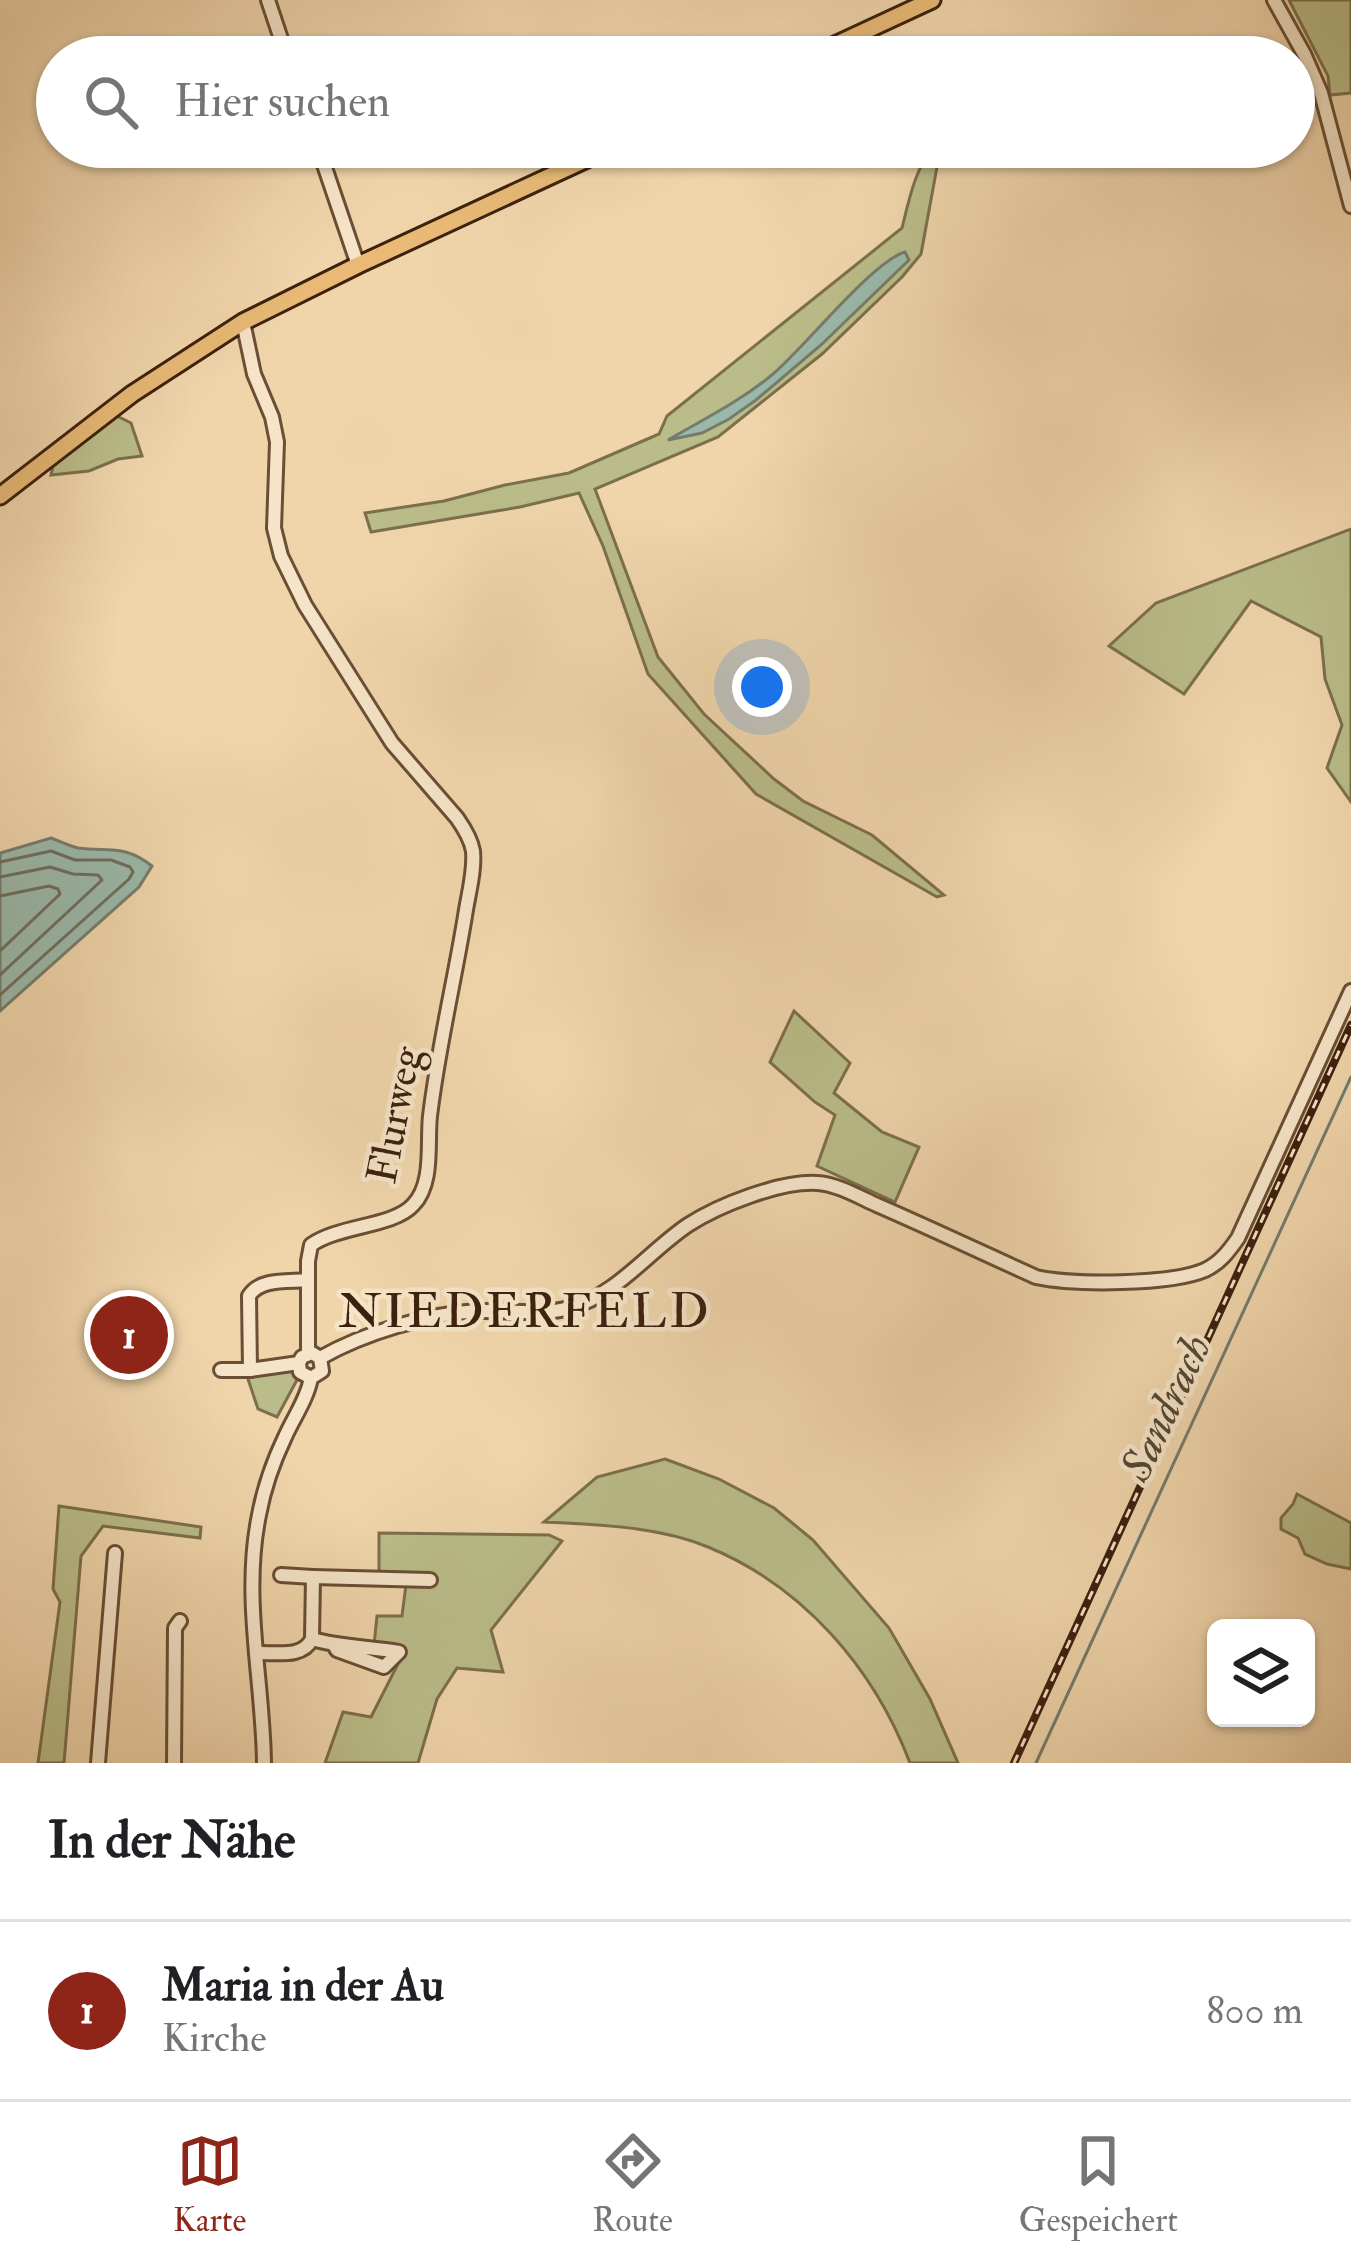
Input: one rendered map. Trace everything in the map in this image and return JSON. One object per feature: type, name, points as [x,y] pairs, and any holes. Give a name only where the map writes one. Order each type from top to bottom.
[{"type":"main road","points":[[854,36],[932,0]]},
{"type":"main road","points":[[0,496],[132,394],[243,322],[568,168]]},
{"type":"street","points":[[268,0],[280,36]]},
{"type":"street","points":[[1274,0],[1294,36]]},
{"type":"street","points":[[1315,80],[1351,206]]},
{"type":"street","points":[[325,168],[358,265]]},
{"type":"street","name":"Flurweg","points":[[243,322],[277,442],[274,528],[281,556],[305,605],[371,711],[419,778],[457,818],[472,850],[421,1193],[402,1213],[311,1245],[309,1358]]},
{"type":"street","points":[[221,1370],[250,1370],[309,1358],[370,1335],[447,1315],[569,1308],[601,1295],[672,1237],[718,1207],[807,1184],[836,1187],[1059,1282],[1171,1277],[1208,1269],[1227,1255],[1238,1238],[1351,991]]},
{"type":"street","points":[[250,1370],[251,1291],[262,1284],[308,1280]]},
{"type":"street","points":[[264,1763],[252,1568],[260,1510],[275,1460],[311,1378],[322,1371],[309,1358]]},
{"type":"street","points":[[309,1358],[300,1372],[311,1378]]},
{"type":"street","points":[[98,1763],[115,1553]]},
{"type":"street","points":[[281,1575],[430,1580]]},
{"type":"street","points":[[256,1653],[302,1652],[312,1639],[313,1577]]},
{"type":"street","points":[[173,1763],[175,1628],[180,1621]]},
{"type":"street","points":[[312,1639],[334,1645]]},
{"type":"green space","points":[[1289,0],[1351,0],[1351,93],[1330,95],[1328,76],[1315,51],[1315,36],[1307,36]]},
{"type":"green space","points":[[920,168],[937,168],[921,254],[902,277],[822,354],[718,437],[595,489],[658,657],[704,714],[803,801],[872,835],[944,895],[937,897],[756,794],[648,674],[579,493],[371,532],[365,513],[569,473],[659,434],[667,416],[902,228]]},
{"type":"green space","points":[[117,416],[131,423],[142,456],[118,459],[89,471],[51,475],[53,466]]},
{"type":"green space","points":[[1351,529],[1351,802],[1327,768],[1342,725],[1325,679],[1321,637],[1251,601],[1184,694],[1109,646],[1156,603]]},
{"type":"green space","points":[[794,1011],[850,1063],[834,1093],[882,1132],[919,1147],[895,1202],[817,1166],[835,1115],[770,1062]]},
{"type":"green space","points":[[292,1369],[298,1378],[277,1417],[258,1409],[246,1373]]},
{"type":"green space","points":[[665,1459],[719,1479],[774,1508],[813,1540],[889,1628],[930,1699],[958,1763],[910,1763],[877,1695],[831,1634],[775,1584],[742,1564],[668,1535],[544,1522],[597,1477]]},
{"type":"green space","points":[[1297,1494],[1351,1523],[1351,1569],[1305,1554],[1298,1538],[1281,1529],[1281,1518]]},
{"type":"green space","points":[[59,1506],[201,1527],[200,1538],[103,1526],[81,1556],[64,1763],[38,1763],[60,1602],[53,1589]]},
{"type":"green space","points":[[379,1533],[549,1535],[562,1541],[491,1630],[503,1672],[457,1668],[437,1699],[418,1763],[325,1763],[343,1712],[371,1717],[404,1652],[374,1645],[377,1616],[402,1616],[407,1577],[379,1575]]},
{"type":"water","points":[[905,252],[909,260],[756,400],[702,433],[668,440],[761,384],[875,271]]},
{"type":"water","points":[[51,838],[78,848],[124,852],[152,866],[139,887],[0,1011],[0,853]]},
{"type":"waterway","name":"Sandrach","points":[[1036,1763],[1351,1077]]},
{"type":"railway","points":[[1014,1763],[1351,1025]]},
{"type":"place","name":"Maria in der Au","points":[[129,1335]]},
{"type":"district","name":"NIEDERFELD","points":[[525,1312]]}]
